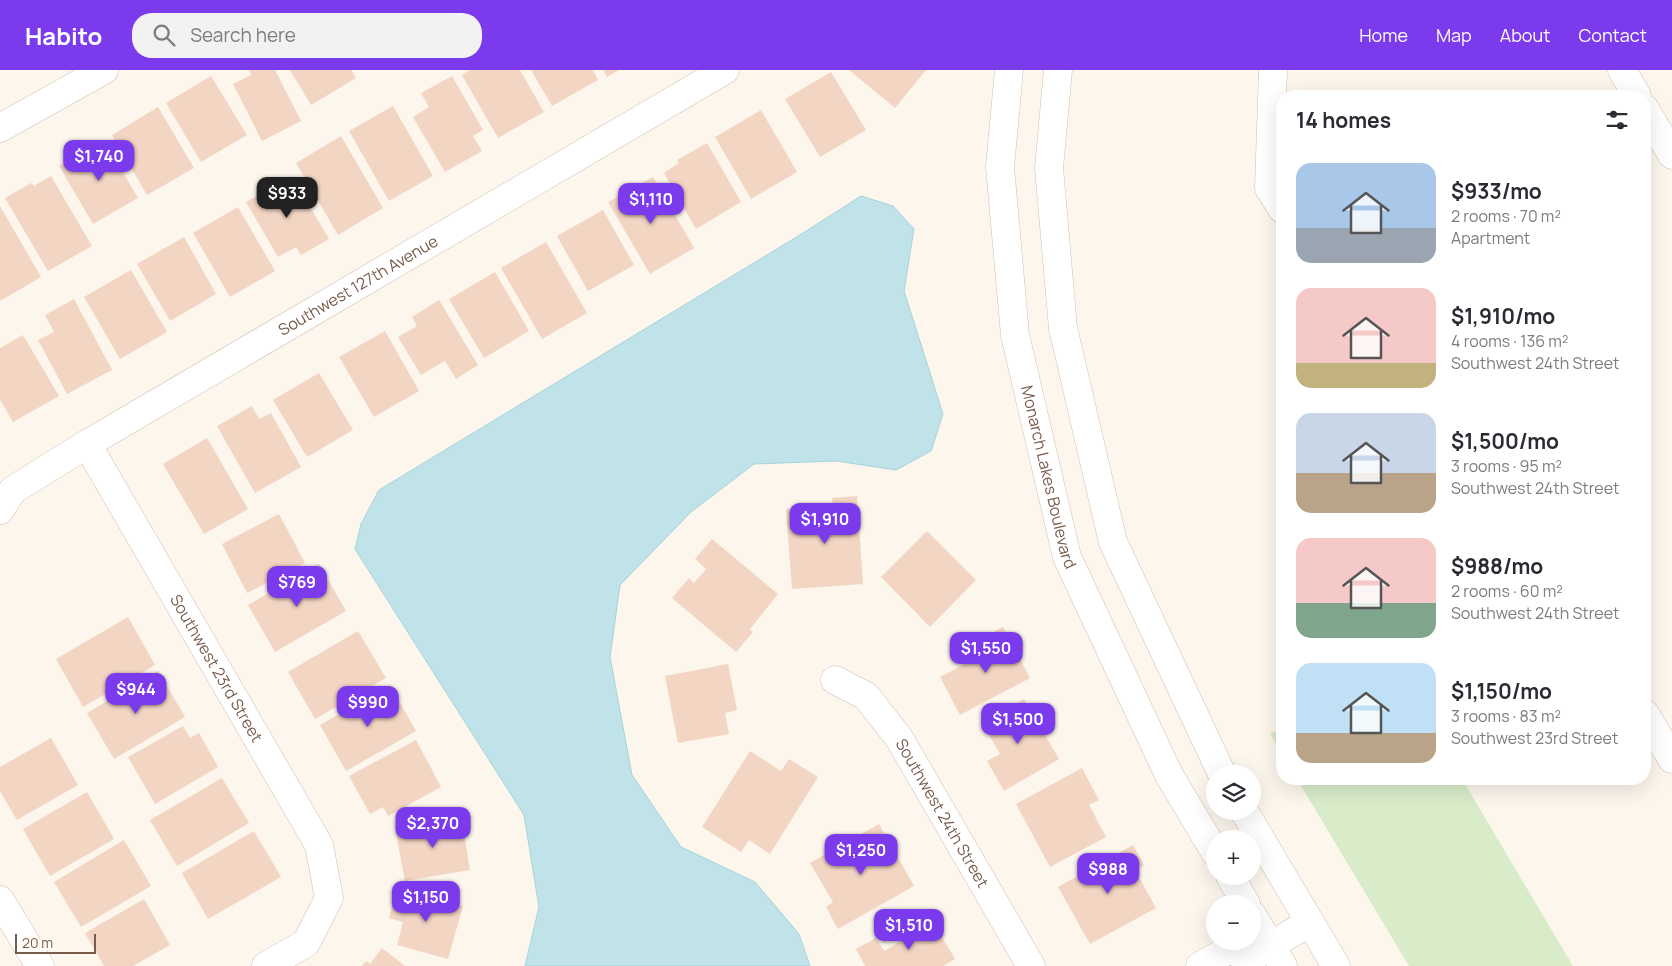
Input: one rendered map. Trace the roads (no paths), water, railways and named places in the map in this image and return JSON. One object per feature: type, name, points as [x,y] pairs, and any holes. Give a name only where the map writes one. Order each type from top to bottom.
[{"type":"street","points":[[0,128],[104,70]]},
{"type":"street","name":"Southwest 127th Avenue","points":[[0,510],[13,490],[87,444],[725,70]]},
{"type":"street","name":"Monarch Lakes Boulevard","points":[[1009,70],[1000,167],[1015,335],[1067,557],[1168,774],[1206,837]]},
{"type":"street","points":[[1058,70],[1049,168],[1063,328],[1113,542],[1218,765]]},
{"type":"street","points":[[1273,70],[1268,188],[1276,200]]},
{"type":"street","points":[[1622,70],[1634,90]]},
{"type":"street","points":[[1651,119],[1672,155]]},
{"type":"street","name":"Southwest 23rd Street","points":[[87,444],[319,845],[329,898],[306,943],[266,966]]},
{"type":"street","name":"Southwest 24th Street","points":[[835,680],[866,696],[899,738],[1030,966]]},
{"type":"street","points":[[1651,724],[1672,759]]},
{"type":"street","points":[[1249,820],[1336,966]]},
{"type":"street","points":[[0,900],[40,966]]},
{"type":"street","points":[[1200,966],[1230,949],[1263,959],[1310,922]]},
{"type":"water","points":[[861,196],[893,206],[914,229],[904,291],[943,414],[931,451],[896,470],[836,461],[754,464],[691,512],[620,585],[610,657],[632,775],[681,847],[755,882],[799,934],[810,966],[525,966],[539,907],[524,815],[355,549],[361,524],[379,490]]}]
